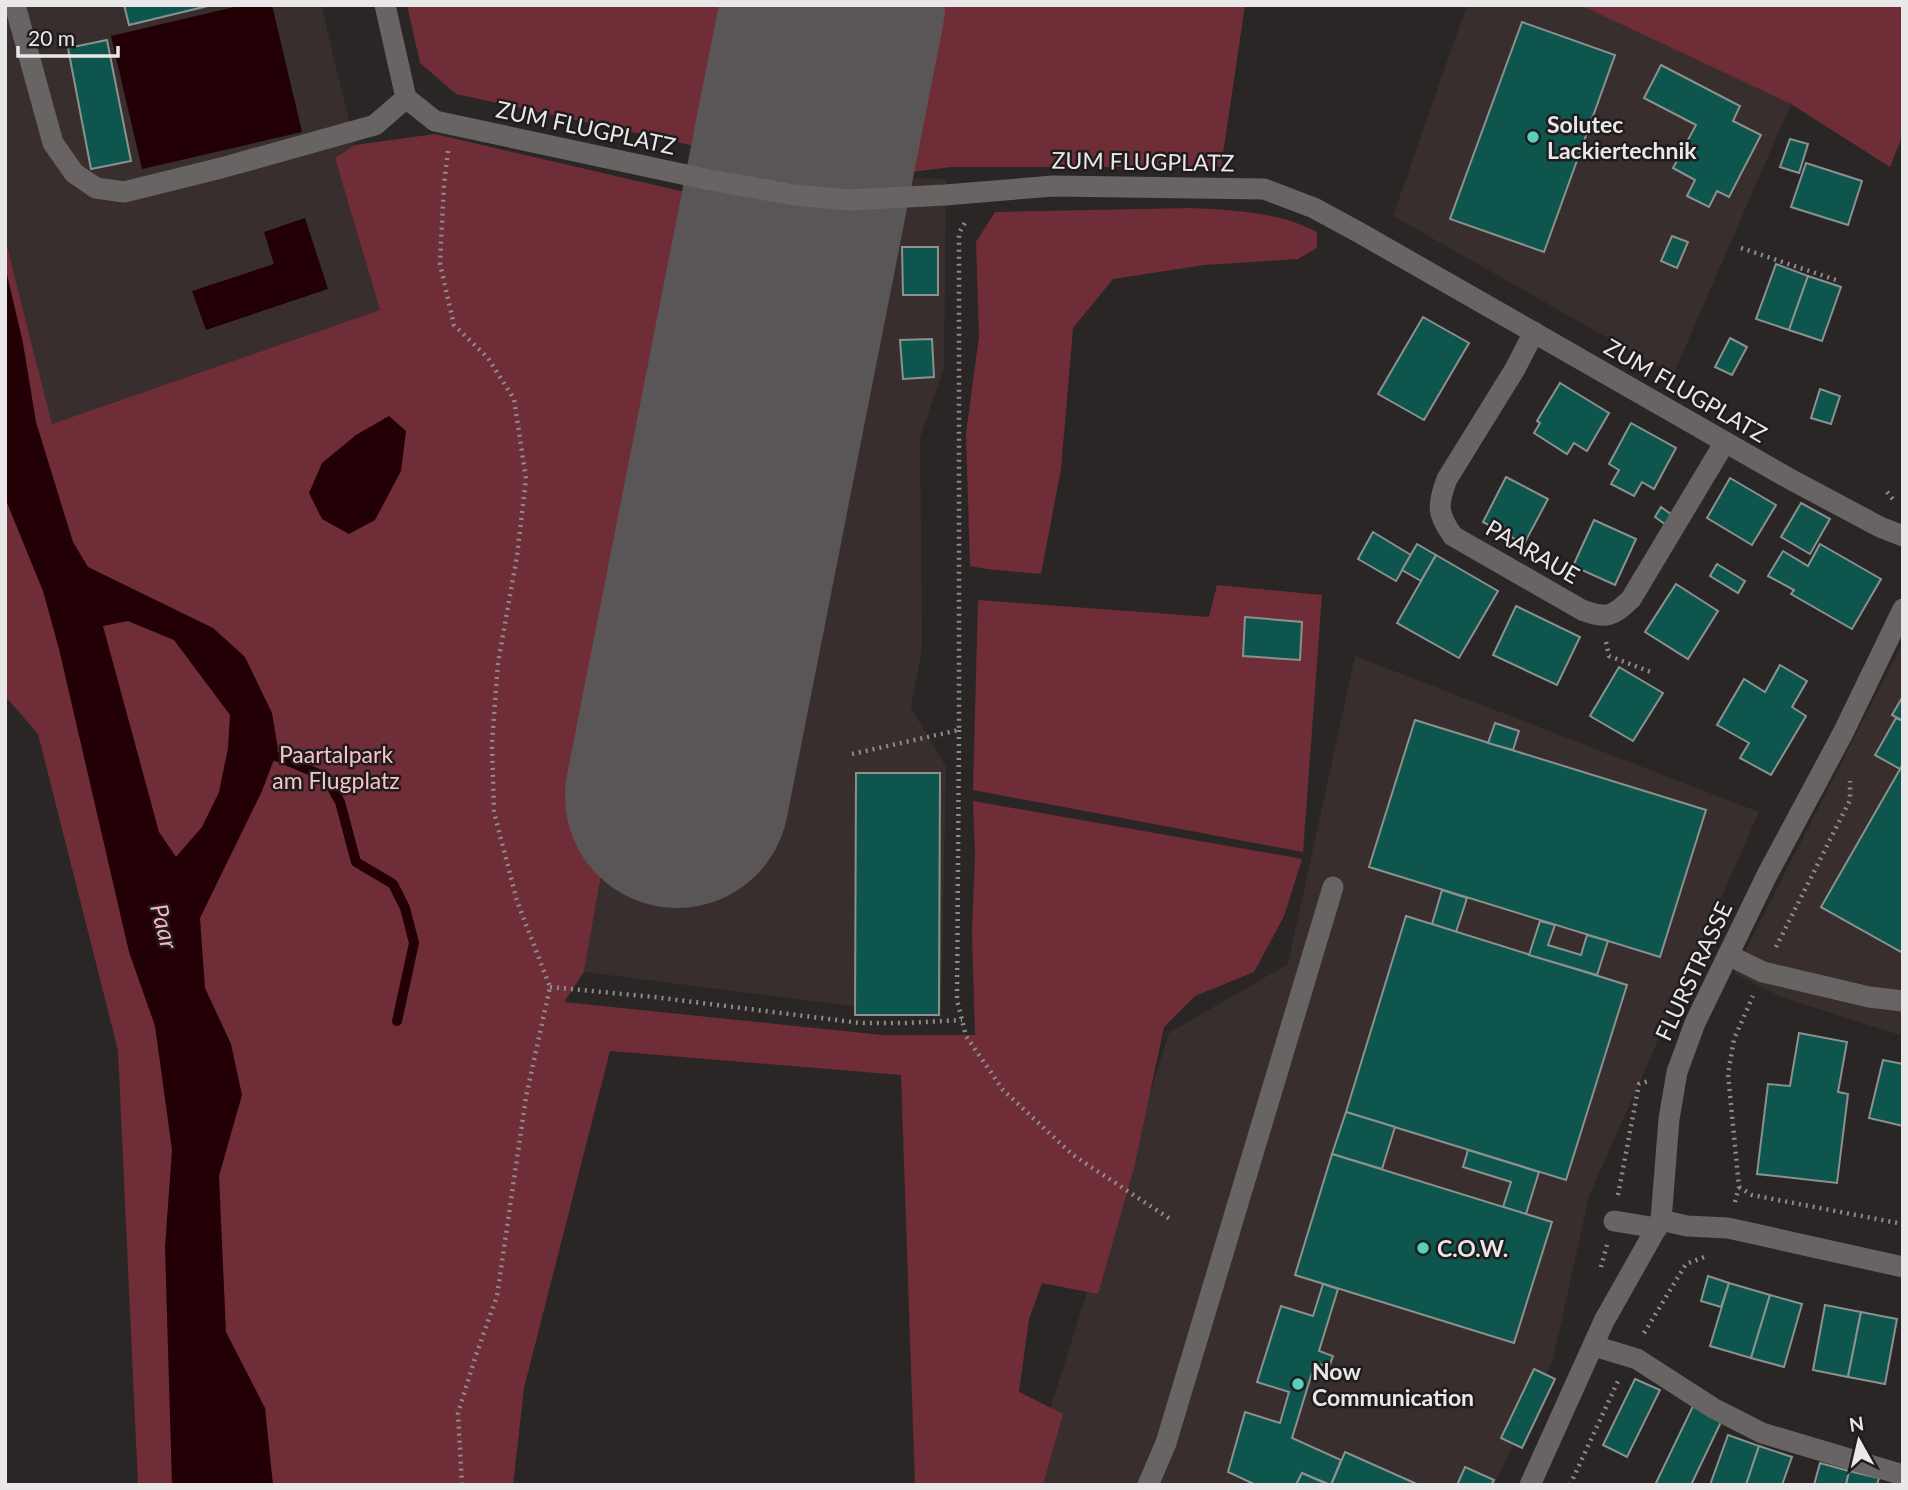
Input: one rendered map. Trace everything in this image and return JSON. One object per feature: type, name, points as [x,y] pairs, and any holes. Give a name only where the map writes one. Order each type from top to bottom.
[{"type":"street","points":[[15,5],[53,143],[74,173],[96,188],[124,192],[375,125],[406,98],[385,5]]},
{"type":"street","name":"ZUM FLUGPLATZ","points":[[406,98],[435,121],[705,179],[794,195],[849,200],[1053,186],[1264,189],[1314,208],[1725,442],[1869,521],[1903,536]]},
{"type":"street","name":"PAARAUE","points":[[1534,332],[1515,369],[1447,480],[1439,500],[1441,520],[1453,536],[1582,610],[1601,617]]},
{"type":"street","points":[[1601,617],[1616,614],[1631,599],[1725,442]]},
{"type":"street","name":"FLURSTRASSE","points":[[1530,1485],[1604,1321],[1659,1224],[1669,1119],[1677,1072],[1695,1023],[1767,875],[1843,733],[1903,609]]},
{"type":"street","points":[[1148,1485],[1166,1443],[1333,887]]},
{"type":"street","points":[[1728,955],[1763,972],[1869,997],[1903,1001]]},
{"type":"street","points":[[1614,1221],[1728,1228],[1903,1267]]},
{"type":"street","points":[[1594,1346],[1629,1357],[1713,1408],[1762,1433],[1903,1475]]},
{"type":"path","points":[[451,125],[444,184],[440,264],[454,325],[488,358],[514,399],[526,479],[517,556],[498,663],[492,743],[494,812],[517,901],[550,987],[526,1097],[498,1296],[458,1413],[462,1485]]},
{"type":"path","points":[[981,192],[959,233],[957,1000],[966,1037],[1003,1090],[1073,1155],[1170,1219]]},
{"type":"path","points":[[1741,248],[1836,280]]},
{"type":"path","points":[[1601,617],[1609,656],[1651,672]]},
{"type":"path","points":[[852,754],[959,730]]},
{"type":"path","points":[[1570,1485],[1629,1357],[1686,1264],[1721,1250],[1739,1188],[1728,1074],[1734,1039],[1763,972],[1850,800],[1849,780]]},
{"type":"path","points":[[550,987],[860,1023],[962,1020]]},
{"type":"path","points":[[1600,1269],[1614,1221],[1639,1084],[1677,1072]]},
{"type":"path","points":[[1739,1188],[1752,1195],[1903,1224]]},
{"type":"shaded area","points":[[5,5],[321,5],[355,145],[335,158],[380,310],[52,424],[5,238]]},
{"type":"shaded area","points":[[758,5],[916,5],[884,177],[946,179],[944,368],[920,437],[922,648],[911,708],[946,767],[941,1017],[584,972],[719,200]]},
{"type":"shaded area","points":[[1467,5],[1580,5],[1791,104],[1673,375],[1393,216]]},
{"type":"shaded area","points":[[1903,642],[1903,1036],[1781,997],[1734,973]]},
{"type":"shaded area","points":[[1355,656],[1759,812],[1589,1196],[1553,1360],[1494,1485],[1026,1485],[1169,1033],[1288,964]]},
{"type":"green space","points":[[407,5],[751,5],[718,151],[456,94],[420,63]]},
{"type":"green space","points":[[920,5],[1245,5],[1221,167],[951,167],[888,175]]},
{"type":"green space","points":[[1580,5],[1903,5],[1903,134],[1890,167],[1791,104]]},
{"type":"green space","name":"Paartalpark am Flugplatz","points":[[435,134],[719,200],[584,972],[564,1002],[882,1035],[975,1035],[972,933],[975,854],[973,801],[1302,859],[1284,916],[1254,972],[1195,996],[1164,1027],[1134,1168],[1098,1294],[1042,1283],[1029,1319],[1019,1392],[1063,1414],[1043,1485],[915,1485],[901,1075],[610,1051],[524,1388],[513,1485],[138,1485],[118,1050],[38,734],[5,696],[5,238],[52,424],[380,310],[335,158],[355,145]]},
{"type":"green space","points":[[1191,208],[1240,211],[1287,220],[1317,232],[1317,248],[1298,259],[1204,265],[1113,279],[1073,328],[1061,469],[1041,574],[970,566],[966,433],[979,337],[976,242],[995,212]]},
{"type":"green space","points":[[1217,585],[1322,595],[1303,852],[973,790],[978,600],[1209,617]]},
{"type":"water","points":[[243,5],[272,5],[302,132],[142,169],[111,36]]},
{"type":"water","points":[[305,218],[328,289],[206,330],[192,291],[274,264],[264,232]]},
{"type":"water","name":"Paar","points":[[5,266],[23,343],[36,422],[73,542],[88,567],[213,628],[245,657],[272,713],[278,749],[262,791],[200,918],[205,988],[231,1044],[242,1095],[219,1176],[226,1332],[265,1408],[273,1485],[172,1485],[165,1247],[172,1150],[155,1026],[129,952],[59,649],[43,591],[5,498]],"holes":[[[128,621],[174,640],[230,715],[228,748],[219,792],[202,827],[176,857],[159,832],[103,626]]]},
{"type":"water","points":[[389,416],[406,431],[401,471],[375,520],[349,534],[322,519],[309,493],[322,463],[356,435]]},
{"type":"building","points":[[124,5],[212,5],[129,25]]},
{"type":"building","name":"Solutec Lackiertechnik","points":[[1522,22],[1615,55],[1544,252],[1450,219]]},
{"type":"building","points":[[107,40],[131,161],[91,169],[68,48]]},
{"type":"building","points":[[1661,65],[1740,106],[1733,121],[1761,135],[1729,197],[1717,191],[1709,207],[1687,196],[1695,180],[1673,168],[1696,125],[1644,98]]},
{"type":"building","points":[[1790,139],[1808,144],[1799,173],[1780,167]]},
{"type":"building","points":[[1806,163],[1862,181],[1848,225],[1791,207]]},
{"type":"building","points":[[1672,236],[1688,242],[1677,268],[1661,261]]},
{"type":"building","points":[[902,247],[938,247],[938,295],[903,295]]},
{"type":"building","points":[[1776,264],[1808,276],[1789,330],[1756,319]]},
{"type":"building","points":[[1808,276],[1841,287],[1822,341],[1789,330]]},
{"type":"building","points":[[1423,317],[1469,343],[1424,420],[1378,394]]},
{"type":"building","points":[[1730,338],[1747,347],[1732,375],[1715,367]]},
{"type":"building","points":[[932,339],[934,377],[903,379],[900,340]]},
{"type":"building","points":[[1560,383],[1609,413],[1587,451],[1574,443],[1567,454],[1534,433],[1540,423],[1537,421]]},
{"type":"building","points":[[1820,389],[1840,396],[1831,424],[1811,418]]},
{"type":"building","points":[[1631,423],[1676,448],[1654,489],[1642,482],[1634,496],[1611,484],[1619,470],[1609,464]]},
{"type":"building","points":[[1506,477],[1548,499],[1524,544],[1483,522]]},
{"type":"building","points":[[1730,478],[1776,505],[1752,545],[1707,518]]},
{"type":"building","points":[[1801,503],[1830,519],[1810,554],[1781,537]]},
{"type":"building","points":[[1661,507],[1675,517],[1669,527],[1655,517]]},
{"type":"building","points":[[1594,520],[1636,539],[1615,585],[1573,566]]},
{"type":"building","points":[[1373,532],[1411,555],[1396,581],[1358,559]]},
{"type":"building","points":[[1417,544],[1436,555],[1421,581],[1402,570]]},
{"type":"building","points":[[1820,544],[1881,579],[1852,629],[1791,594],[1794,590],[1768,576],[1783,551],[1808,566]]},
{"type":"building","points":[[1436,555],[1498,591],[1459,658],[1397,623]]},
{"type":"building","points":[[1717,564],[1745,581],[1738,593],[1710,576]]},
{"type":"building","points":[[1676,584],[1718,611],[1688,659],[1645,632]]},
{"type":"building","points":[[1516,606],[1580,637],[1557,685],[1493,655]]},
{"type":"building","points":[[1245,617],[1302,622],[1300,660],[1243,656]]},
{"type":"building","points":[[1780,665],[1807,681],[1792,707],[1806,716],[1771,775],[1740,758],[1749,743],[1717,725],[1744,679],[1765,692]]},
{"type":"building","points":[[1619,667],[1663,693],[1633,741],[1590,716]]},
{"type":"building","points":[[1903,696],[1903,721],[1892,715]]},
{"type":"building","points":[[1896,718],[1903,721],[1903,764],[1900,769],[1875,755]]},
{"type":"building","points":[[1415,720],[1706,810],[1660,957],[1369,867]]},
{"type":"building","points":[[1495,723],[1519,731],[1513,750],[1488,743]]},
{"type":"building","points":[[1903,764],[1903,953],[1821,907]]},
{"type":"building","points":[[856,773],[940,773],[939,1015],[855,1015]]},
{"type":"building","points":[[1442,890],[1467,898],[1456,932],[1432,924]]},
{"type":"building","points":[[1406,916],[1627,985],[1566,1180],[1346,1112]]},
{"type":"building","points":[[1540,921],[1555,925],[1548,945],[1581,955],[1587,935],[1608,941],[1597,975],[1529,955]]},
{"type":"building","points":[[1799,1033],[1847,1042],[1838,1092],[1848,1094],[1837,1183],[1757,1174],[1768,1084],[1790,1086]]},
{"type":"building","points":[[1883,1060],[1903,1064],[1903,1126],[1869,1118]]},
{"type":"building","points":[[1346,1112],[1395,1127],[1382,1169],[1332,1154]]},
{"type":"building","points":[[1468,1150],[1539,1172],[1526,1214],[1503,1207],[1511,1182],[1463,1167]]},
{"type":"building","name":"C.O.W.","points":[[1332,1154],[1552,1222],[1514,1343],[1295,1275]]},
{"type":"building","points":[[1708,1276],[1729,1283],[1721,1307],[1701,1301]]},
{"type":"building","points":[[1729,1283],[1770,1295],[1751,1358],[1710,1346]]},
{"type":"building","points":[[1323,1284],[1338,1289],[1319,1351],[1333,1356],[1329,1367],[1315,1363],[1292,1438],[1341,1460],[1331,1485],[1302,1473],[1296,1485],[1256,1485],[1228,1472],[1245,1412],[1280,1423],[1289,1392],[1257,1382],[1281,1306],[1313,1316]]},
{"type":"building","points":[[1770,1295],[1802,1304],[1784,1367],[1751,1358]]},
{"type":"building","points":[[1825,1305],[1861,1312],[1848,1377],[1813,1370]]},
{"type":"building","points":[[1861,1312],[1897,1319],[1885,1384],[1848,1377]]},
{"type":"building","points":[[1534,1369],[1555,1379],[1522,1448],[1501,1438]]},
{"type":"building","points":[[1635,1379],[1660,1390],[1627,1457],[1603,1445]]},
{"type":"building","points":[[1693,1406],[1722,1420],[1691,1485],[1655,1485]]},
{"type":"building","points":[[1728,1435],[1759,1446],[1746,1485],[1710,1485]]},
{"type":"building","points":[[1759,1446],[1792,1457],[1782,1485],[1746,1485]]},
{"type":"building","points":[[1345,1452],[1419,1485],[1331,1485]]},
{"type":"building","points":[[1820,1463],[1849,1471],[1846,1485],[1814,1485]]},
{"type":"building","points":[[1465,1467],[1494,1480],[1491,1485],[1457,1485]]},
{"type":"building","points":[[1849,1471],[1879,1478],[1877,1485],[1846,1485]]},
{"type":"building","points":[[1302,1473],[1329,1485],[1296,1485]]},
{"type":"waterway","points":[[265,754],[326,777],[340,802],[356,862],[393,884],[405,908],[414,943],[397,1021]]},
{"type":"runway","points":[[677,796],[833,5]]},
{"type":"place","name":"Solutec Lackiertechnik","points":[[1533,137]]},
{"type":"place","name":"C.O.W.","points":[[1423,1248]]},
{"type":"place","name":"Now Communication","points":[[1298,1384]]}]
